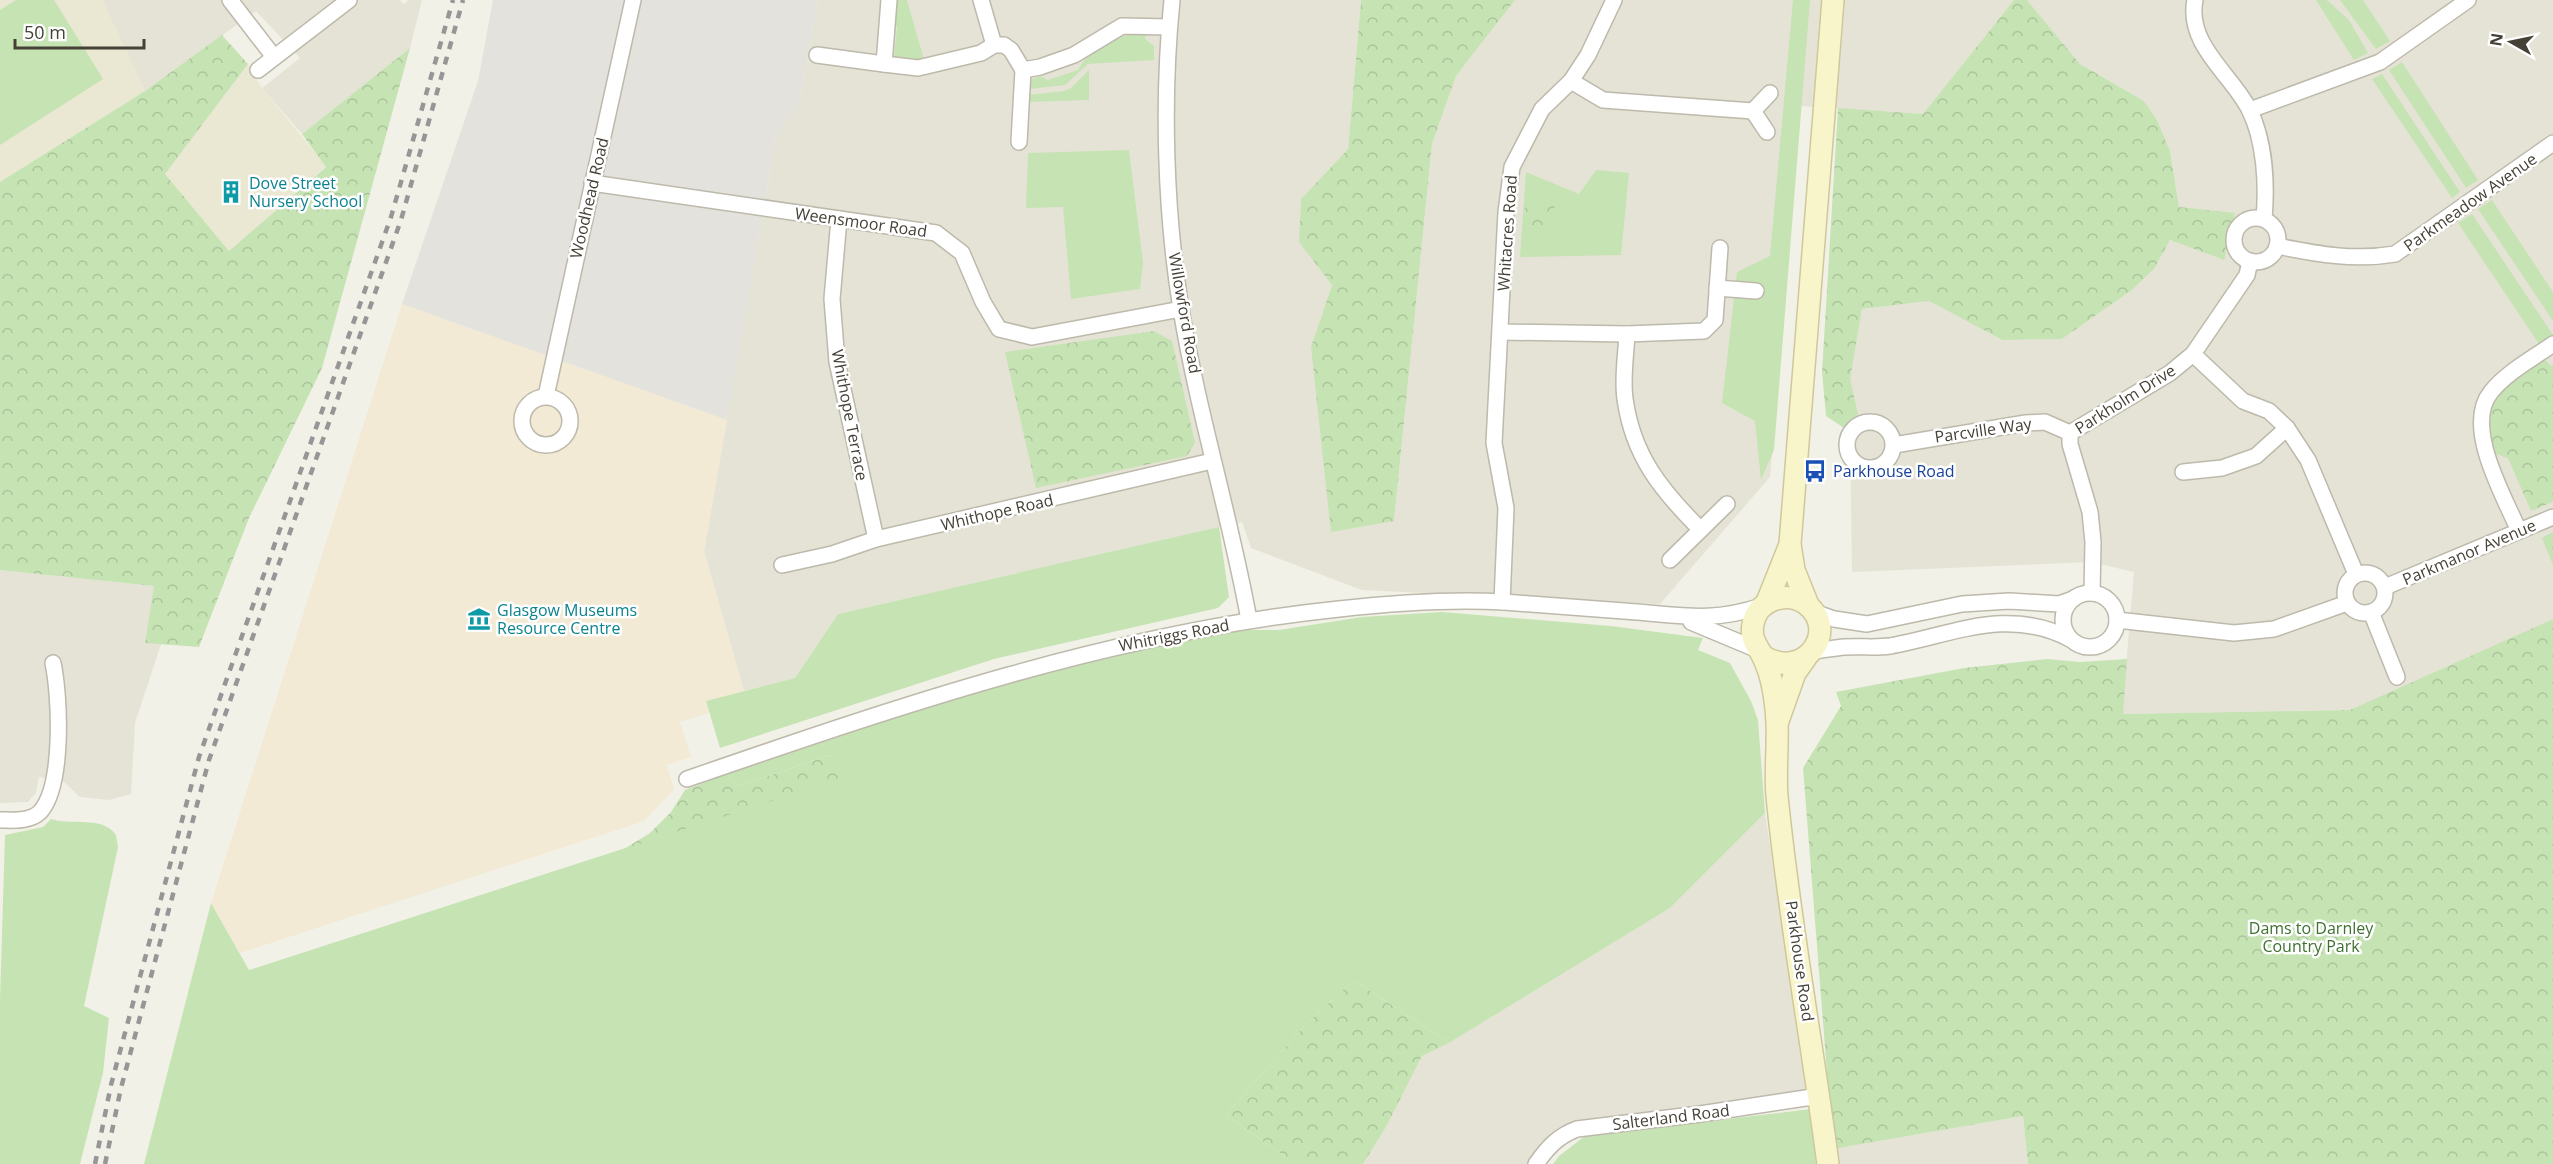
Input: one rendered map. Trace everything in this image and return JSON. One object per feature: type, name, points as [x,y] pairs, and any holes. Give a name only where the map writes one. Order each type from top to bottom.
[{"type":"main road","name":"Parkhouse Road","points":[[1777,723],[1795,673],[1809,655],[1819,632],[1794,570],[1790,544],[1833,0]]},
{"type":"main road","name":"Parkhouse Road","points":[[1790,544],[1765,604],[1753,621],[1752,634],[1760,653],[1777,723],[1777,794],[1828,1164]]},
{"type":"main road","points":[[1765,604],[1789,597],[1811,609]]},
{"type":"main road","points":[[1760,653],[1773,662],[1784,665],[1809,655]]},
{"type":"street","points":[[230,0],[274,57]]},
{"type":"street","points":[[258,70],[349,0]]},
{"type":"street","name":"Woodhead Road","points":[[546,396],[633,0]]},
{"type":"street","points":[[884,64],[889,0]]},
{"type":"street","points":[[981,0],[994,45]]},
{"type":"street","name":"Willowford Road","points":[[1172,0],[1169,27],[1167,203],[1181,309],[1212,461],[1240,570],[1249,620]]},
{"type":"street","name":"Whitacres Road","points":[[1502,602],[1506,508],[1494,443],[1506,212],[1512,166],[1542,109],[1571,81],[1588,55],[1614,0]]},
{"type":"street","points":[[2195,0],[2194,25],[2202,44],[2250,110],[2267,185],[2264,219]]},
{"type":"street","points":[[2250,110],[2380,62],[2468,0]]},
{"type":"street","points":[[1023,70],[1074,55],[1122,26],[1169,27]]},
{"type":"street","points":[[817,55],[918,68],[981,53],[994,45],[1004,45],[1011,50],[1023,70],[1019,142]]},
{"type":"street","points":[[1571,81],[1603,100],[1754,111]]},
{"type":"street","points":[[1754,111],[1770,93]]},
{"type":"street","points":[[1754,111],[1767,132]]},
{"type":"street","name":"Parkmeadow Avenue","points":[[2277,246],[2330,257],[2372,258],[2395,254],[2553,142]]},
{"type":"street","name":"Weensmoor Road","points":[[592,183],[936,233],[962,253],[983,302],[999,329],[1032,337],[1181,309]]},
{"type":"street","points":[[2252,218],[2264,219],[2273,225],[2278,235],[2277,246],[2266,259],[2250,261],[2240,255],[2234,245],[2234,233],[2241,223],[2252,218]]},
{"type":"street","name":"Whithope Terrace","points":[[839,219],[832,299],[837,362],[876,539]]},
{"type":"street","points":[[1501,332],[1627,334],[1704,331],[1715,320],[1720,248]]},
{"type":"street","name":"Parkholm Drive","points":[[2092,593],[2092,528],[2070,444],[2070,433],[2170,372],[2193,354],[2247,275],[2250,261]]},
{"type":"street","points":[[1717,288],[1756,291]]},
{"type":"street","points":[[1627,334],[1624,397],[1636,443],[1664,493],[1700,529]]},
{"type":"street","points":[[2518,531],[2484,447],[2480,429],[2481,410],[2489,393],[2505,377],[2553,344]]},
{"type":"street","points":[[2193,354],[2243,402],[2269,411],[2287,428],[2308,460],[2356,574],[2348,582],[2344,592],[2347,603],[2353,610],[2362,613],[2371,612],[2397,677]]},
{"type":"street","name":"Parcville Way","points":[[1894,445],[2026,423],[2045,423],[2070,433]]},
{"type":"street","points":[[2183,472],[2222,468],[2256,456],[2287,428]]},
{"type":"street","name":"Whithope Road","points":[[782,566],[832,554],[876,539],[1212,461]]},
{"type":"street","points":[[1670,560],[1726,504]]},
{"type":"street","name":"Parkmanor Avenue","points":[[2385,587],[2553,517]]},
{"type":"street","name":"Parkmanor Avenue","points":[[2356,574],[2368,572],[2378,577],[2385,587],[2385,598],[2380,607],[2371,612]]},
{"type":"street","points":[[1809,655],[1844,647],[1878,648],[1955,628],[1988,624],[2045,628],[2086,647],[2104,644],[2115,629],[2117,620],[2111,603],[2105,597],[2092,593],[2060,604],[1970,603],[1867,624],[1834,619],[1811,609]]},
{"type":"street","points":[[2070,639],[2062,622],[2063,613],[2073,599]]},
{"type":"street","name":"Whitriggs Road","points":[[687,779],[981,682],[1060,660],[1162,636],[1249,620],[1340,608],[1502,602],[1679,618],[1727,617],[1765,604]]},
{"type":"street","points":[[2117,620],[2234,633],[2274,629],[2347,603]]},
{"type":"street","name":"Whitriggs Road","points":[[1679,618],[1710,628],[1760,653]]},
{"type":"street","points":[[0,820],[34,816],[40,811],[50,792],[57,752],[59,704],[53,663]]},
{"type":"street","name":"Salterland Road","points":[[1536,1164],[1548,1147],[1564,1134],[1577,1128],[1679,1117],[1819,1096]]},
{"type":"shaded area","points":[[0,0],[102,0],[145,91],[0,182]]},
{"type":"shaded area","points":[[102,0],[400,0],[403,4],[409,0],[422,0],[410,48],[302,134],[262,88],[300,58],[256,11],[145,91]]},
{"type":"shaded area","points":[[493,0],[818,0],[799,104],[776,137],[727,420],[402,304],[478,81]]},
{"type":"shaded area","points":[[818,0],[1361,0],[1348,149],[1301,199],[1300,242],[1332,285],[1311,347],[1394,521],[1432,144],[1456,76],[1515,0],[2014,0],[1923,114],[1800,106],[1770,477],[1660,604],[1362,590],[1251,548],[1242,522],[838,614],[795,678],[744,691],[704,551],[776,137],[799,104]]},
{"type":"shaded area","points":[[2027,0],[2553,0],[2553,619],[2432,676],[2350,710],[2122,714],[2134,572],[2091,562],[1852,572],[1849,379],[1862,309],[1929,301],[2002,340],[2062,339],[2132,290],[2154,269],[2170,240],[2224,260],[2179,207],[2170,151],[2157,120],[2144,101],[2080,64]]},
{"type":"shaded area","points":[[248,64],[262,88],[326,166],[229,251],[165,174]]},
{"type":"shaded area","points":[[402,304],[727,420],[704,551],[744,691],[706,701],[709,713],[680,722],[691,757],[667,765],[674,790],[644,821],[240,953],[211,903]]},
{"type":"shaded area","points":[[0,570],[155,586],[145,642],[161,644],[135,723],[131,794],[109,800],[80,797],[63,781],[39,777],[36,792],[28,802],[0,803]]},
{"type":"shaded area","points":[[1765,813],[1808,1093],[1561,1126],[1550,1134],[1529,1164],[1363,1164],[1386,1127],[1422,1056],[1449,1043],[1670,908]]},
{"type":"shaded area","points":[[2023,1116],[2028,1164],[1835,1164],[1833,1149]]},
{"type":"green space","points":[[16,0],[54,0],[103,79],[0,145],[0,10]]},
{"type":"green space","points":[[895,0],[907,0],[924,60],[921,62],[894,57],[897,27],[892,23]]},
{"type":"green space","points":[[1361,0],[1515,0],[1456,76],[1432,144],[1394,521],[1331,532],[1311,347],[1332,285],[1299,242],[1301,199],[1348,149]]},
{"type":"green space","points":[[1793,0],[1810,0],[1774,450],[1761,480],[1755,421],[1722,403],[1737,272],[1770,256]]},
{"type":"green space","points":[[2014,0],[2027,0],[2080,64],[2144,101],[2157,120],[2170,151],[2179,207],[2235,213],[2224,260],[2170,240],[2154,269],[2132,290],[2062,339],[2002,340],[1929,301],[1862,309],[1850,379],[1858,414],[1844,428],[1826,416],[1822,372],[1838,108],[1923,114]]},
{"type":"green space","points":[[2316,0],[2327,0],[2349,20],[2368,53],[2354,60]]},
{"type":"green space","points":[[2340,0],[2363,0],[2390,41],[2376,49]]},
{"type":"green space","points":[[1131,34],[1146,34],[1145,39],[1154,46],[1154,60],[1088,64],[1065,85],[1029,89],[1032,79],[1040,76],[1048,80],[1078,70],[1089,55],[1104,44]]},
{"type":"green space","points":[[222,35],[248,64],[165,174],[229,251],[326,167],[302,134],[410,48],[322,368],[249,518],[199,647],[145,643],[154,586],[0,570],[0,182],[145,91]]},
{"type":"green space","points":[[2402,62],[2478,180],[2466,188],[2389,70]]},
{"type":"green space","points":[[1089,70],[1089,100],[1029,102],[1028,95],[1064,91],[1071,88]]},
{"type":"green space","points":[[2382,74],[2460,192],[2452,198],[2372,79]]},
{"type":"green space","points":[[1129,150],[1143,263],[1140,289],[1071,299],[1063,207],[1026,208],[1028,153]]},
{"type":"green space","points":[[1596,170],[1629,173],[1621,255],[1520,257],[1526,172],[1579,194]]},
{"type":"green space","points":[[1540,198],[1551,203],[1556,214],[1551,225],[1540,230],[1529,225],[1524,214],[1529,203]]},
{"type":"green space","points":[[2492,200],[2553,292],[2553,321],[2478,209]]},
{"type":"green space","points":[[2472,214],[2553,335],[2539,344],[2458,223]]},
{"type":"green space","points":[[1154,331],[1172,341],[1195,443],[1187,456],[1036,488],[1005,352]]},
{"type":"green space","points":[[2543,358],[2551,366],[2553,365],[2553,502],[2531,511],[2508,458],[2496,454],[2491,436],[2491,420],[2498,397],[2506,387]]},
{"type":"green space","points":[[1219,527],[1229,597],[1218,608],[994,659],[720,748],[706,701],[795,678],[838,614]]},
{"type":"green space","points":[[2553,532],[2553,565],[2542,538]]},
{"type":"green space","points":[[1442,612],[1611,626],[1703,638],[1698,650],[1730,663],[1751,701],[1758,720],[1765,813],[1670,908],[1449,1043],[1354,980],[1305,1025],[1226,1115],[1295,1164],[144,1164],[211,903],[249,970],[854,774],[830,755],[739,786],[727,774],[940,703],[1074,664],[1168,641],[1247,630],[1279,630],[1362,617]]},
{"type":"green space","name":"Dams to Darnley Country Park","points":[[2553,619],[2553,1164],[2028,1164],[2023,1116],[1833,1149],[1803,768],[1841,706],[1836,692],[1964,668],[2047,659],[2080,662],[2127,659],[2123,714],[2350,710]]},
{"type":"green space","points":[[830,755],[855,774],[624,849],[650,833],[671,812],[685,790],[727,774],[739,786]]},
{"type":"green space","points":[[51,819],[95,823],[110,829],[116,835],[118,847],[84,1006],[109,1018],[103,1073],[80,1164],[0,1164],[0,1000],[5,835],[43,827]]},
{"type":"green space","points":[[1354,980],[1449,1043],[1422,1056],[1386,1127],[1363,1164],[1295,1164],[1226,1115],[1305,1025]]},
{"type":"green space","points":[[1811,1109],[1816,1164],[1553,1164],[1559,1156],[1585,1136]]},
{"type":"railway","points":[[95,1164],[111,1085],[199,757],[391,217],[453,0]]},
{"type":"railway","points":[[105,1164],[121,1088],[209,760],[401,220],[463,0]]},
{"type":"place","name":"Dove Street Nursery School","points":[[231,192]]},
{"type":"place","name":"Parkhouse Road","points":[[1815,471]]},
{"type":"place","name":"Glasgow Museums Resource Centre","points":[[479,619]]}]
